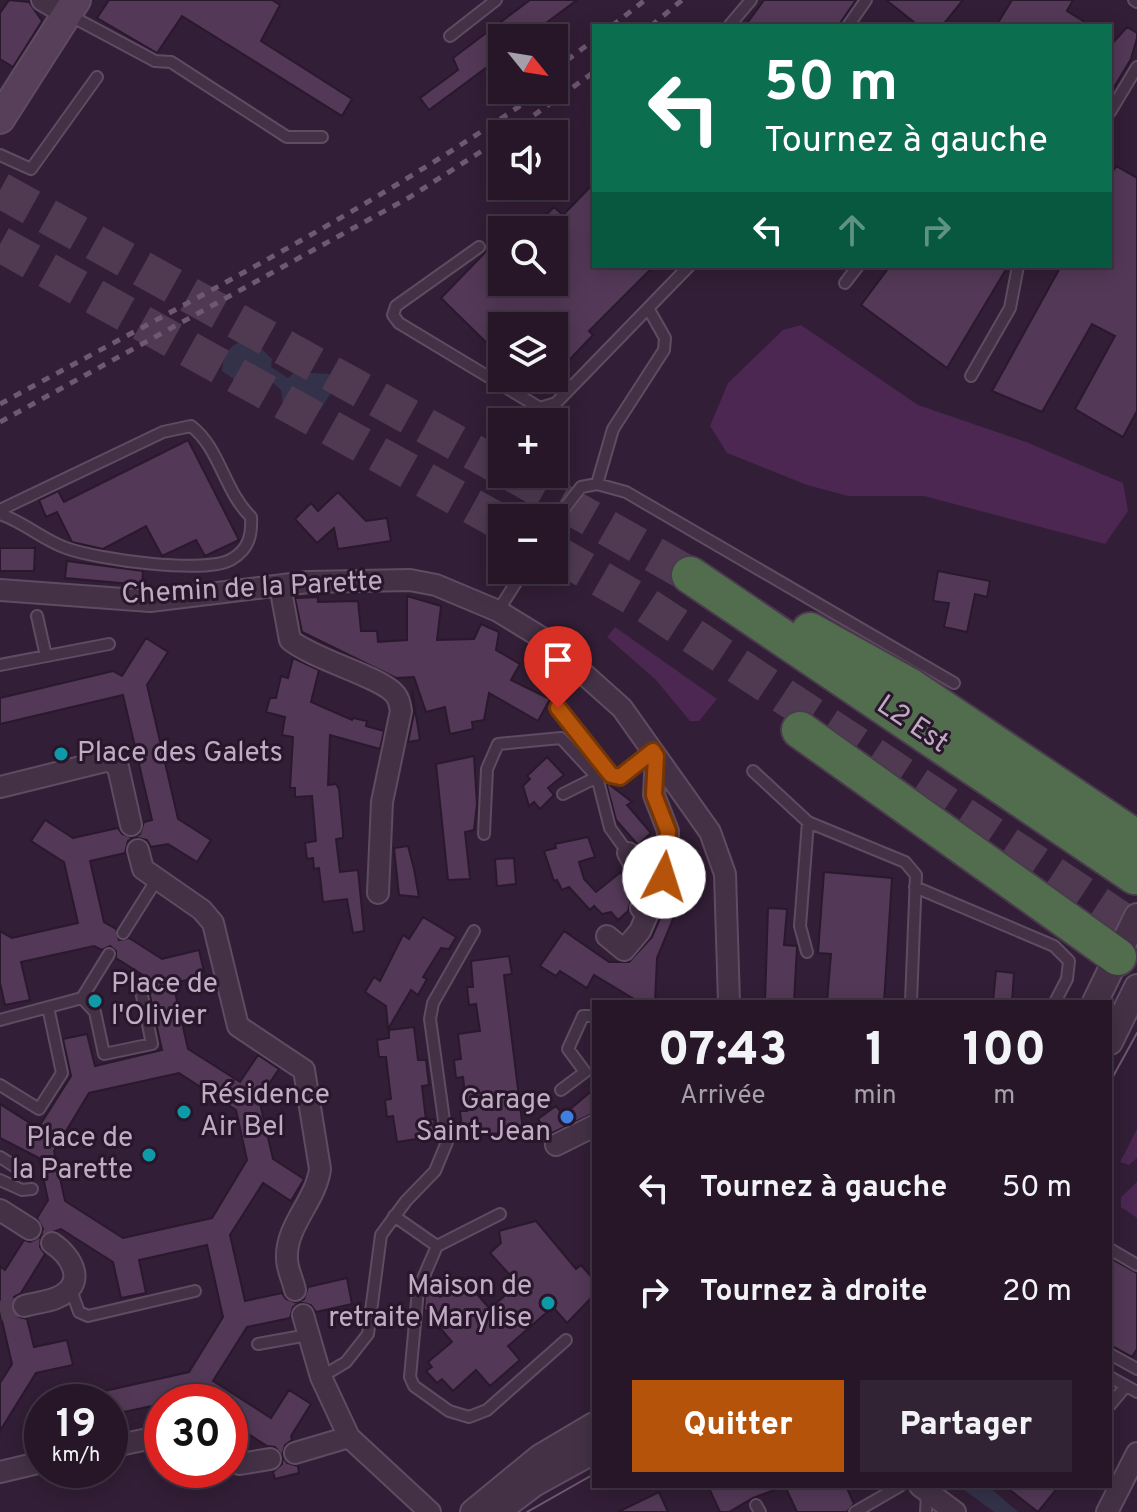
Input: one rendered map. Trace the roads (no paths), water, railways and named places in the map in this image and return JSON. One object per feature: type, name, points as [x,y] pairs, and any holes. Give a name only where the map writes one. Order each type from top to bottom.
[{"type":"highway","name":"L2 Est","points":[[1082,802],[909,686],[742,593],[690,575],[1135,876]]},
{"type":"highway","points":[[800,730],[1128,964]]},
{"type":"highway","points":[[1082,802],[1126,815],[1137,812]]},
{"type":"highway","points":[[1082,802],[1137,839]]},
{"type":"main road","points":[[0,119],[72,8]]},
{"type":"street","points":[[42,0],[72,8]]},
{"type":"street","name":"Chemin de la Parette","points":[[0,590],[150,601],[280,586],[410,580],[446,589],[498,611],[547,641],[622,708],[710,832],[725,874],[729,1000]]},
{"type":"street","points":[[280,586],[290,640],[325,661],[383,686],[399,701],[401,711],[382,802],[378,893]]},
{"type":"street","points":[[607,936],[624,950],[640,931],[667,869],[668,831],[654,795],[655,753]]},
{"type":"street","points":[[0,787],[109,760],[118,767],[131,825]]},
{"type":"street","points":[[138,850],[143,869],[202,910],[213,923],[238,1026],[304,1070],[320,1169],[318,1185],[290,1238],[287,1260],[295,1290]]},
{"type":"street","points":[[628,853],[648,887],[638,917],[640,931]]},
{"type":"street","points":[[1097,1000],[1128,964],[1137,916]]},
{"type":"street","points":[[1112,1038],[1137,987]]},
{"type":"street","points":[[556,1145],[592,1127]]},
{"type":"street","points":[[0,1210],[30,1229]]},
{"type":"street","points":[[24,1306],[58,1298],[70,1287],[76,1275],[74,1263],[52,1243]]},
{"type":"street","points":[[306,1325],[321,1377],[349,1437],[430,1512]]},
{"type":"street","points":[[473,1512],[540,1457],[592,1426]]},
{"type":"street","points":[[295,1453],[349,1437]]},
{"type":"street","points":[[497,1512],[534,1484],[592,1452]]},
{"type":"street","points":[[1109,1498],[1137,1453]]},
{"type":"street","points":[[248,1463],[270,1459]]},
{"type":"street","points":[[0,1472],[24,1466]]},
{"type":"street","points":[[925,1496],[955,1512]]},
{"type":"lane","points":[[450,36],[496,0]]},
{"type":"lane","points":[[731,24],[751,0]]},
{"type":"lane","points":[[849,24],[866,0]]},
{"type":"lane","points":[[72,8],[93,25],[155,61],[171,62],[287,137],[322,137]]},
{"type":"lane","points":[[1112,109],[1137,67]]},
{"type":"lane","points":[[0,155],[31,169],[97,77]]},
{"type":"lane","points":[[479,247],[396,306],[393,315],[399,323],[540,408],[556,403],[687,268]]},
{"type":"lane","points":[[845,283],[856,268]]},
{"type":"lane","points":[[971,376],[1010,308],[1018,268]]},
{"type":"lane","points":[[597,484],[613,429],[664,350],[665,338],[648,308]]},
{"type":"lane","points":[[191,426],[203,436],[240,506],[251,517],[252,534],[246,547],[230,561],[207,565],[154,565],[66,548],[20,520],[0,512],[163,432],[191,426]]},
{"type":"lane","points":[[568,504],[581,487],[597,484],[626,492],[954,683]]},
{"type":"lane","points":[[498,611],[515,584]]},
{"type":"lane","points":[[37,616],[46,656]]},
{"type":"lane","points":[[0,665],[109,644]]},
{"type":"lane","points":[[558,708],[611,775],[620,777],[655,753]]},
{"type":"lane","points":[[484,834],[487,769],[498,744],[561,738],[597,777],[610,828],[628,853]]},
{"type":"lane","points":[[753,771],[808,822],[905,862],[916,875],[911,1000]]},
{"type":"lane","points":[[563,794],[597,777]]},
{"type":"lane","points":[[807,952],[800,926],[808,822]]},
{"type":"lane","points":[[123,933],[157,879]]},
{"type":"lane","points":[[915,887],[1054,946],[1069,961],[1067,979],[1056,1000]]},
{"type":"lane","points":[[321,1377],[346,1362],[368,1334],[381,1235],[435,1171],[447,1142],[430,1019],[433,1003],[474,931]]},
{"type":"lane","points":[[0,1020],[82,998],[109,954]]},
{"type":"lane","points":[[82,998],[95,1012],[104,1054],[152,1044],[140,986]]},
{"type":"lane","points":[[0,1085],[39,1109],[62,1073],[48,1007]]},
{"type":"lane","points":[[561,1090],[585,1072],[568,1049],[583,1016],[592,1016]]},
{"type":"lane","points":[[0,1157],[17,1168]]},
{"type":"lane","points":[[0,1180],[22,1190],[32,1189]]},
{"type":"lane","points":[[500,1214],[437,1246],[418,1290],[410,1377],[414,1386],[449,1411],[469,1417],[487,1410],[566,1340]]},
{"type":"lane","points":[[394,1216],[437,1246]]},
{"type":"lane","points":[[1112,1250],[1137,1265]]},
{"type":"lane","points":[[70,1287],[79,1312],[88,1316],[195,1291]]},
{"type":"lane","points":[[258,1344],[306,1325]]},
{"type":"lane","points":[[1112,1355],[1136,1367]]},
{"type":"lane","points":[[1112,1378],[1137,1392]]},
{"type":"lane","points":[[1112,1403],[1126,1386]]},
{"type":"lane","points":[[855,1512],[897,1488]]},
{"type":"tunnel","points":[[0,190],[488,460]]},
{"type":"tunnel","points":[[0,244],[488,515]]},
{"type":"tunnel","points":[[538,488],[690,575]]},
{"type":"tunnel","points":[[568,560],[646,605],[1137,930]]},
{"type":"tunnel","points":[[0,1311],[24,1306]]},
{"type":"tram line","points":[[1112,1078],[1137,1033]]},
{"type":"tram line","points":[[527,1512],[592,1475]]},
{"type":"railway","points":[[615,24],[645,0]]},
{"type":"railway","points":[[653,24],[682,0]]},
{"type":"railway","points":[[568,60],[592,42]]},
{"type":"railway","points":[[527,120],[592,73]]},
{"type":"railway","points":[[0,404],[344,216],[522,104]]},
{"type":"railway","points":[[0,422],[410,197],[488,147]]},
{"type":"place","name":"Place des Galets","points":[[61,754]]},
{"type":"place","name":"Place de l'Olivier","points":[[95,1001]]},
{"type":"place","name":"Résidence Air Bel","points":[[184,1112]]},
{"type":"place","name":"Garage Saint-Jean","points":[[567,1117]]},
{"type":"place","name":"Place de la Parette","points":[[149,1155]]},
{"type":"place","name":"Maison de retraite Marylise","points":[[548,1303]]}]
